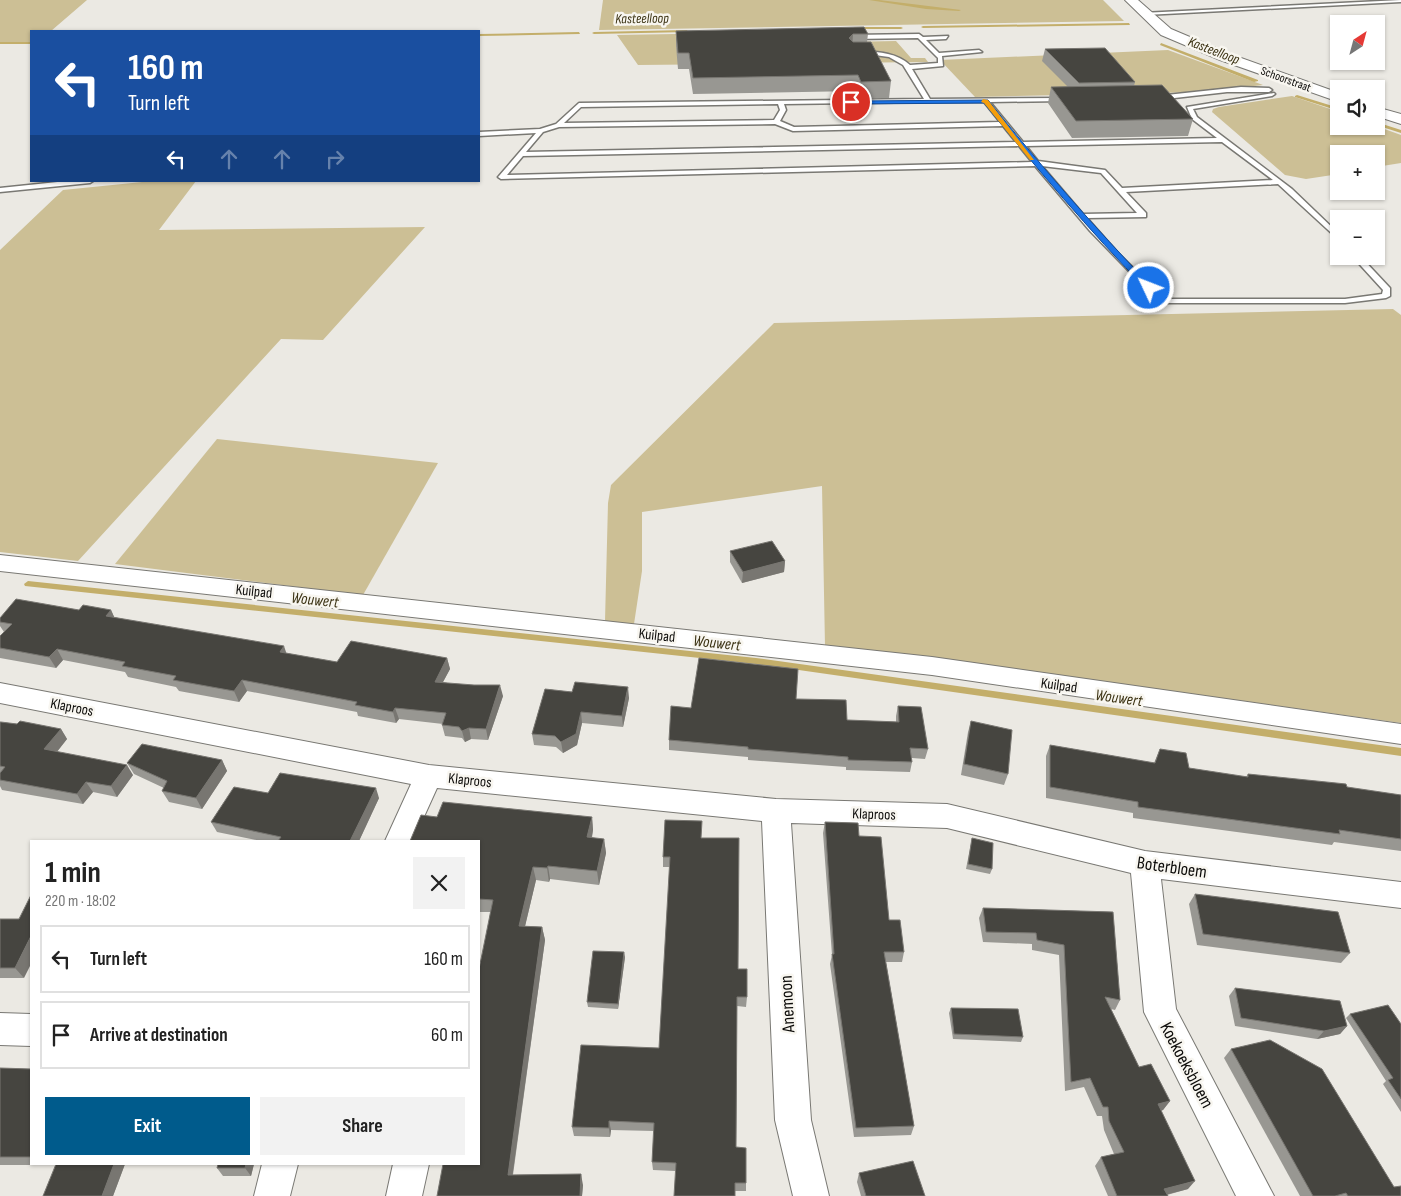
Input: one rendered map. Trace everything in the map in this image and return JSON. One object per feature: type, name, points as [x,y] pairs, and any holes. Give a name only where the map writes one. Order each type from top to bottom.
[{"type":"street","name":"Schoorstraat","points":[[1131,0],[1166,32],[1203,49],[1330,95]]},
{"type":"street","points":[[1385,114],[1401,119]]},
{"type":"street","name":"Kuilpad","points":[[0,563],[932,666],[1401,734]]},
{"type":"street","name":"Klaproos","points":[[0,693],[429,776],[776,811],[947,816]]},
{"type":"street","points":[[399,840],[429,776]]},
{"type":"street","name":"Anemoon","points":[[776,811],[793,1120],[812,1196]]},
{"type":"street","name":"Boterbloem","points":[[947,816],[1145,864],[1401,895]]},
{"type":"street","name":"Koekoeksbloem","points":[[1145,864],[1160,1012],[1256,1196]]},
{"type":"street","points":[[0,1030],[30,1030]]},
{"type":"street","points":[[272,1196],[280,1165]]},
{"type":"street","points":[[404,1196],[411,1165]]},
{"type":"lane","points":[[1145,14],[1401,1]]},
{"type":"lane","points":[[853,37],[919,36],[941,58],[941,65],[910,67]]},
{"type":"lane","points":[[922,39],[946,38]]},
{"type":"lane","points":[[938,55],[979,52]]},
{"type":"lane","points":[[858,53],[888,54],[901,58],[910,67],[929,102]]},
{"type":"lane","points":[[1144,98],[1174,97],[1251,87],[1271,92],[1192,106],[1174,97]]},
{"type":"lane","points":[[558,125],[579,106],[1075,99]]},
{"type":"lane","points":[[986,101],[1082,216],[1136,276],[1163,300]]},
{"type":"lane","points":[[776,122],[784,110],[780,103]]},
{"type":"lane","points":[[1192,106],[1189,108],[1194,118],[1279,182],[1330,230]]},
{"type":"lane","points":[[480,134],[541,131],[558,125],[776,122],[793,129],[1004,124]]},
{"type":"lane","points":[[541,131],[501,177],[1036,163],[1103,171],[1143,215],[1082,216]]},
{"type":"lane","points":[[522,154],[1222,140]]},
{"type":"lane","points":[[0,190],[80,182]]},
{"type":"lane","points":[[1120,190],[1279,182]]},
{"type":"lane","points":[[1143,300],[1345,301],[1386,296],[1387,290],[1364,265]]},
{"type":"shaded area","points":[[0,0],[87,0],[52,30],[30,30],[30,43],[0,43]]},
{"type":"shaded area","points":[[603,0],[1103,0],[1124,21],[599,30]]},
{"type":"shaded area","points":[[841,31],[846,42],[896,41],[911,58],[925,58],[928,62],[638,65],[617,35]]},
{"type":"shaded area","points":[[1168,50],[1263,85],[1202,92],[975,97],[940,60]]},
{"type":"shaded area","points":[[1292,96],[1330,109],[1330,135],[1385,135],[1385,129],[1401,135],[1401,163],[1385,166],[1385,145],[1330,145],[1330,175],[1306,179],[1285,175],[1212,112],[1213,109]]},
{"type":"shaded area","points":[[142,182],[195,182],[159,230],[425,227],[323,340],[281,339],[78,561],[0,552],[0,250],[63,190]]},
{"type":"shaded area","points":[[1393,309],[1401,315],[1401,723],[973,663],[825,646],[822,486],[642,512],[642,571],[634,624],[605,621],[608,503],[611,485],[774,323]]},
{"type":"shaded area","points":[[217,439],[438,463],[363,595],[115,564]]},
{"type":"building","points":[[864,27],[868,34],[853,34],[849,38],[853,42],[871,42],[891,81],[861,82],[858,75],[693,78],[689,53],[678,53],[676,31]]},
{"type":"building","points":[[1105,48],[1135,82],[1079,83],[1045,49]]},
{"type":"building","points":[[1162,85],[1193,119],[1076,121],[1051,87]]},
{"type":"building","points":[[772,541],[785,561],[743,572],[730,551]]},
{"type":"building","points":[[16,599],[79,610],[83,605],[111,610],[106,616],[284,646],[280,652],[337,662],[351,641],[447,658],[435,682],[500,685],[486,729],[469,728],[462,731],[459,727],[442,725],[446,713],[395,708],[393,712],[355,705],[357,702],[242,680],[234,691],[173,680],[176,676],[122,666],[125,662],[57,649],[49,657],[0,648],[0,636],[12,624],[0,622],[0,618]]},
{"type":"building","points":[[699,658],[798,669],[796,699],[846,700],[847,720],[899,722],[898,706],[921,707],[928,749],[910,748],[912,762],[848,760],[848,757],[669,740],[671,706],[691,708]]},
{"type":"building","points":[[575,682],[628,687],[622,716],[581,712],[576,734],[561,742],[555,736],[532,734],[545,689],[572,692]]},
{"type":"building","points":[[20,721],[61,729],[44,749],[127,765],[111,786],[86,782],[77,794],[0,780],[0,773],[5,767],[0,766],[0,722],[17,724]]},
{"type":"building","points":[[971,721],[1012,730],[1008,774],[964,764]]},
{"type":"building","points":[[142,744],[222,760],[196,798],[162,791],[167,781],[127,763]]},
{"type":"building","points":[[1050,745],[1155,763],[1160,749],[1186,753],[1189,768],[1248,777],[1248,774],[1346,784],[1347,787],[1401,795],[1401,839],[1339,830],[1340,834],[1138,807],[1138,802],[1050,787]]},
{"type":"building","points":[[280,773],[376,788],[350,840],[279,840],[281,837],[211,822],[234,787],[268,793]]},
{"type":"building","points":[[443,802],[592,817],[587,837],[604,839],[597,871],[548,866],[547,868],[533,867],[519,926],[542,927],[508,1175],[581,1174],[580,1196],[437,1196],[443,1165],[480,1165],[480,964],[493,900],[480,899],[480,840],[410,840],[421,815],[437,817]]},
{"type":"building","points":[[665,820],[702,821],[701,838],[739,838],[738,969],[747,969],[747,997],[737,997],[736,1147],[746,1148],[746,1183],[735,1183],[735,1196],[674,1196],[676,1163],[652,1162],[654,1123],[609,1121],[609,1128],[572,1127],[581,1045],[659,1048],[670,857],[663,857]]},
{"type":"building","points":[[825,822],[858,823],[859,836],[881,837],[889,920],[900,920],[904,952],[884,952],[914,1126],[856,1128],[832,954],[834,954]]},
{"type":"building","points":[[972,838],[993,843],[992,869],[968,864]]},
{"type":"building","points":[[1195,894],[1338,912],[1350,953],[1203,934]]},
{"type":"building","points":[[30,897],[30,938],[15,968],[0,968],[0,919],[19,919]]},
{"type":"building","points":[[983,908],[1113,912],[1120,1000],[1105,997],[1139,1067],[1151,1064],[1170,1101],[1158,1104],[1195,1181],[1164,1189],[1168,1196],[1117,1196],[1101,1157],[1124,1152],[1109,1121],[1108,1107],[1103,1107],[1090,1078],[1071,1082],[1064,945],[1037,940],[1036,933],[986,932]]},
{"type":"building","points":[[593,951],[624,952],[618,1004],[587,1002]]},
{"type":"building","points":[[1235,988],[1340,1001],[1347,1026],[1324,1031],[1241,1018]]},
{"type":"building","points":[[1388,1005],[1401,1024],[1401,1099],[1388,1080],[1393,1078],[1350,1014]]},
{"type":"building","points":[[951,1008],[1018,1009],[1023,1037],[954,1034]]},
{"type":"building","points":[[1270,1040],[1322,1069],[1394,1187],[1401,1186],[1401,1196],[1348,1196],[1346,1193],[1335,1196],[1313,1196],[1231,1049]]},
{"type":"building","points":[[0,1068],[30,1069],[30,1157],[0,1157]]},
{"type":"building","points":[[913,1161],[925,1196],[866,1196],[859,1173]]},
{"type":"building","points":[[56,1165],[114,1165],[102,1196],[43,1196]]},
{"type":"building","points":[[218,1165],[246,1165],[245,1168],[217,1168]]},
{"type":"waterway","points":[[871,0],[926,8],[959,10]]},
{"type":"waterway","name":"Kasteelloop","points":[[923,27],[1129,24]]},
{"type":"waterway","name":"Kasteelloop","points":[[855,28],[901,28]]},
{"type":"waterway","name":"Kasteelloop","points":[[594,33],[687,31]]},
{"type":"waterway","name":"Kasteelloop","points":[[480,35],[579,33]]},
{"type":"waterway","name":"Kasteelloop","points":[[0,43],[30,43]]},
{"type":"waterway","name":"Kasteelloop","points":[[1161,44],[1256,81]]},
{"type":"waterway","name":"Kasteelloop","points":[[1297,96],[1330,107]]},
{"type":"waterway","name":"Kasteelloop","points":[[1385,126],[1401,132]]},
{"type":"waterway","name":"Wouwert","points":[[28,584],[756,661],[1401,752]]},
{"type":"slow traffic","points":[[983,101],[986,101],[1032,158]]},
{"type":"route","points":[[851,102],[986,101],[1042,172],[1101,239],[1149,288]]}]
